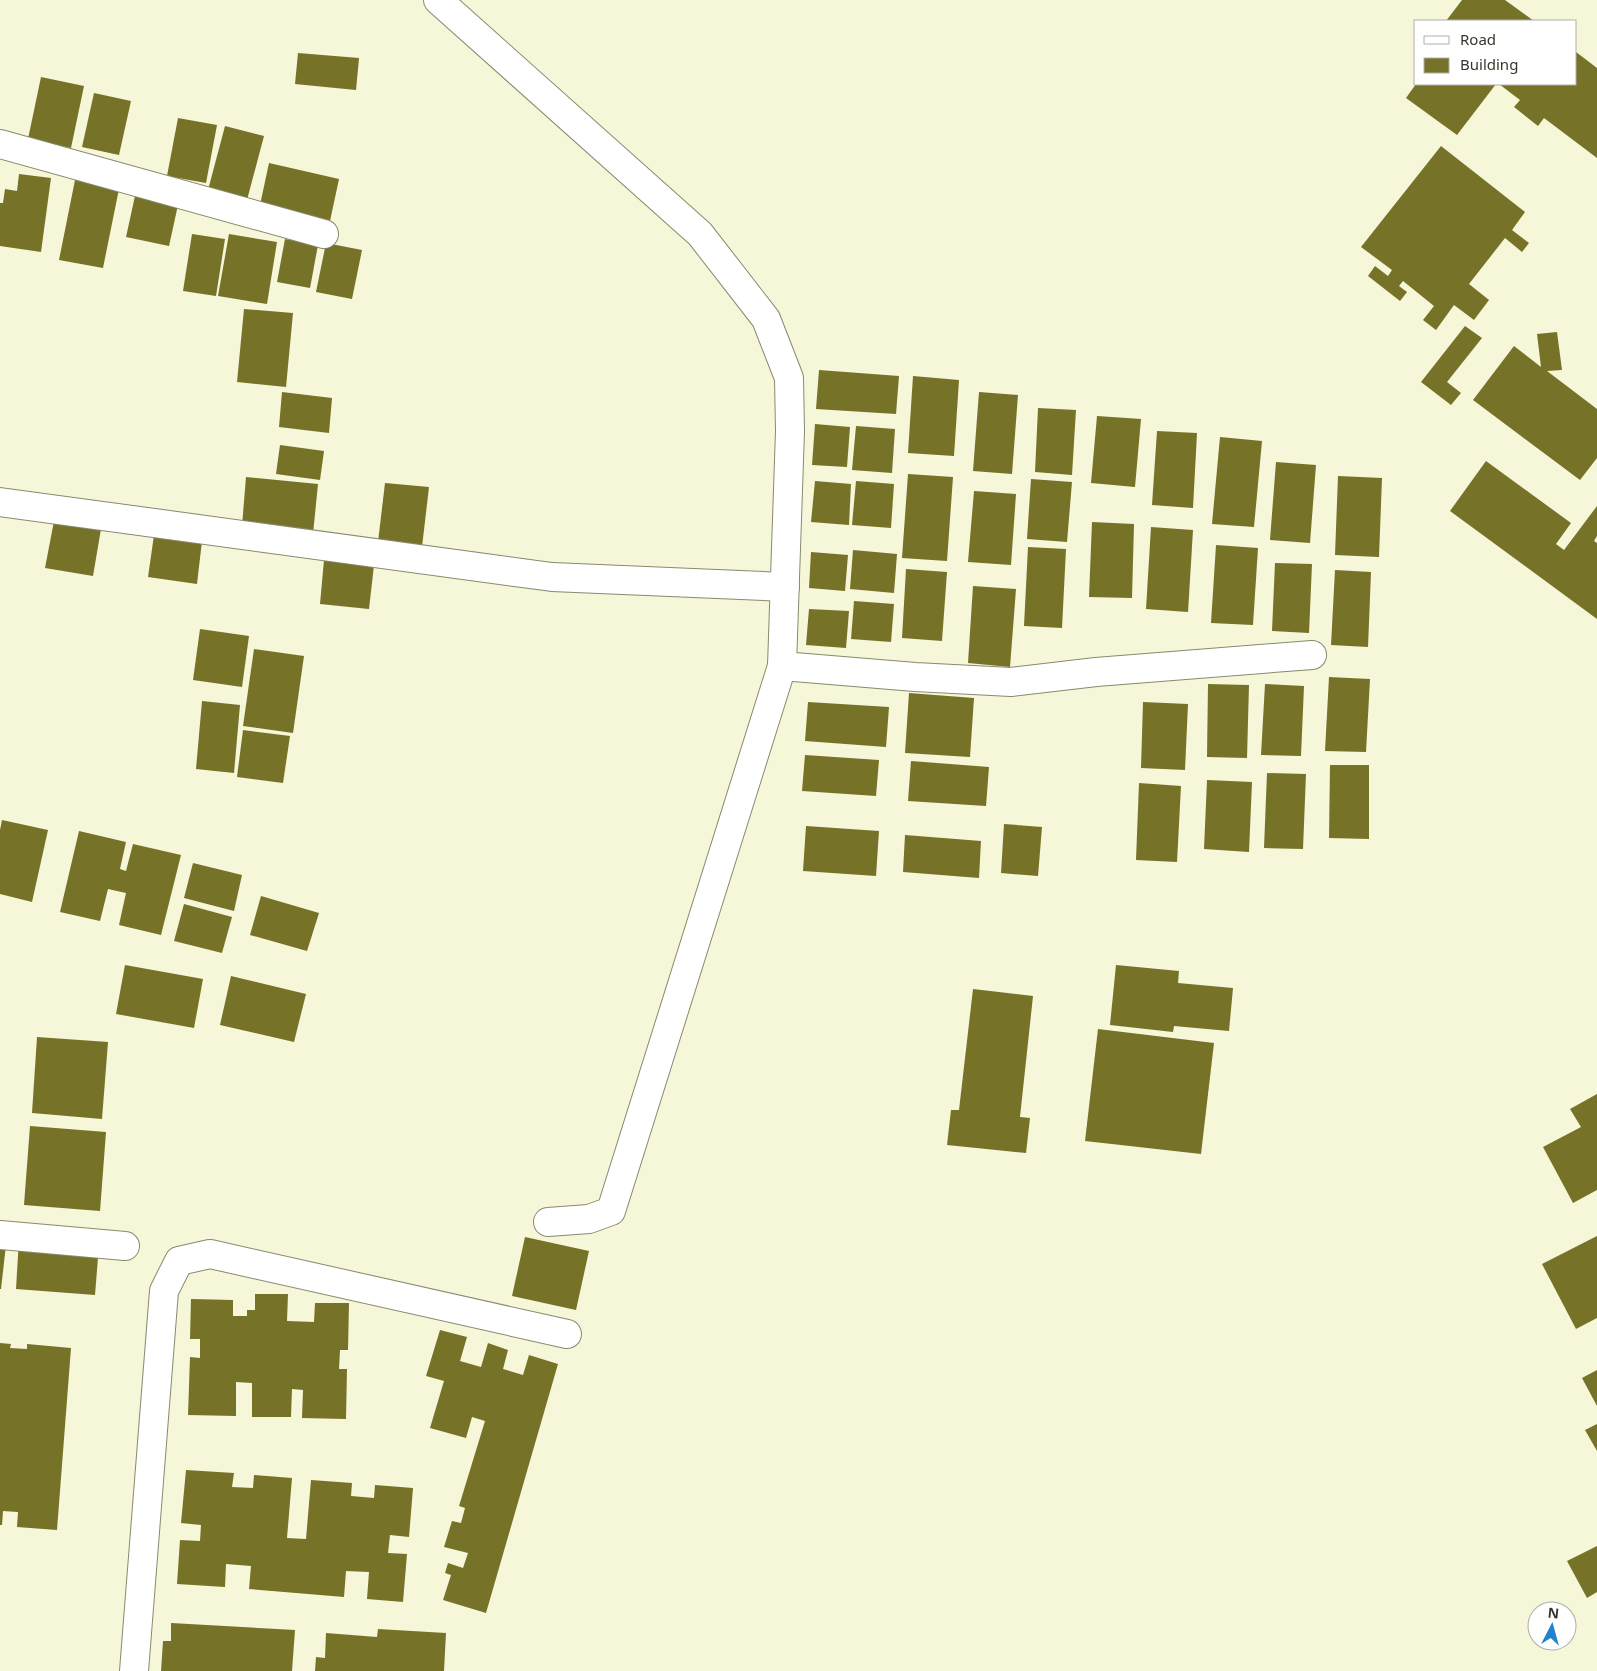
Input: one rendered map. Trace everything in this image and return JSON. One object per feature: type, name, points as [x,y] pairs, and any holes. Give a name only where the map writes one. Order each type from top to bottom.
[{"type":"street","points":[[438,0],[700,234],[766,320],[789,378],[790,431],[782,666],[610,1211],[589,1220],[548,1222]]},
{"type":"street","points":[[0,144],[324,234]]},
{"type":"street","points":[[0,502],[552,577],[785,587]]},
{"type":"street","points":[[782,666],[915,678],[1012,682],[1096,672],[1312,655]]},
{"type":"street","points":[[0,1235],[124,1246]]},
{"type":"street","points":[[134,1671],[164,1292],[179,1260],[210,1254],[567,1334]]},
{"type":"building","points":[[1462,0],[1505,0],[1533,20],[1447,20]]},
{"type":"building","points":[[298,53],[359,58],[356,90],[295,84]]},
{"type":"building","points":[[1577,53],[1597,68],[1597,158],[1544,118],[1538,126],[1514,107],[1520,100],[1500,85],[1577,85]]},
{"type":"building","points":[[41,77],[84,86],[71,148],[28,139]]},
{"type":"building","points":[[1415,85],[1495,85],[1457,135],[1406,98]]},
{"type":"building","points":[[94,93],[131,101],[119,155],[82,147]]},
{"type":"building","points":[[178,118],[217,125],[206,183],[167,176]]},
{"type":"building","points":[[225,126],[264,136],[247,200],[208,190]]},
{"type":"building","points":[[1441,146],[1525,212],[1512,230],[1529,243],[1522,252],[1505,238],[1469,284],[1489,300],[1474,320],[1454,305],[1436,330],[1423,320],[1434,306],[1403,281],[1399,286],[1407,292],[1400,301],[1368,276],[1375,266],[1388,276],[1392,270],[1361,247]]},
{"type":"building","points":[[269,163],[339,179],[330,221],[260,205]]},
{"type":"building","points":[[19,174],[51,178],[41,252],[0,246],[0,203],[3,203],[5,189],[17,191]]},
{"type":"building","points":[[76,175],[120,184],[103,268],[59,260]]},
{"type":"building","points":[[135,196],[178,205],[169,246],[126,237]]},
{"type":"building","points":[[192,234],[225,239],[216,296],[183,291]]},
{"type":"building","points":[[229,234],[277,242],[267,304],[218,296]]},
{"type":"building","points":[[285,239],[318,245],[310,288],[277,282]]},
{"type":"building","points":[[326,243],[362,250],[352,299],[316,292]]},
{"type":"building","points":[[244,309],[293,313],[286,387],[237,382]]},
{"type":"building","points":[[1465,326],[1482,338],[1447,382],[1461,393],[1451,405],[1421,382]]},
{"type":"building","points":[[1557,332],[1562,370],[1547,371],[1597,409],[1597,458],[1580,480],[1473,400],[1514,346],[1541,367],[1537,334]]},
{"type":"building","points":[[819,370],[899,376],[896,414],[816,409]]},
{"type":"building","points":[[913,376],[959,380],[954,456],[908,453]]},
{"type":"building","points":[[282,392],[332,398],[329,433],[279,427]]},
{"type":"building","points":[[979,392],[1018,395],[1012,474],[973,471]]},
{"type":"building","points":[[1038,408],[1076,410],[1072,475],[1035,472]]},
{"type":"building","points":[[1097,416],[1141,419],[1135,487],[1091,483]]},
{"type":"building","points":[[815,424],[850,427],[847,467],[812,465]]},
{"type":"building","points":[[856,426],[895,429],[892,473],[852,470]]},
{"type":"building","points":[[1157,431],[1197,433],[1193,508],[1152,505]]},
{"type":"building","points":[[1220,437],[1262,441],[1254,527],[1212,524]]},
{"type":"building","points":[[280,445],[324,451],[320,480],[276,474]]},
{"type":"building","points":[[1486,461],[1571,523],[1556,544],[1564,550],[1597,506],[1597,536],[1594,541],[1597,543],[1597,619],[1450,511]]},
{"type":"building","points":[[1276,462],[1316,465],[1310,543],[1270,540]]},
{"type":"building","points":[[908,474],[953,477],[947,561],[902,558]]},
{"type":"building","points":[[1338,476],[1382,478],[1379,557],[1335,555]]},
{"type":"building","points":[[246,477],[318,484],[313,534],[242,526]]},
{"type":"building","points":[[1031,479],[1072,482],[1067,542],[1027,539]]},
{"type":"building","points":[[815,481],[851,484],[849,525],[811,522]]},
{"type":"building","points":[[856,481],[894,484],[891,528],[852,525]]},
{"type":"building","points":[[385,483],[429,487],[422,547],[378,542]]},
{"type":"building","points":[[974,491],[1016,494],[1011,565],[968,562]]},
{"type":"building","points":[[54,521],[101,529],[93,576],[45,568]]},
{"type":"building","points":[[1092,522],[1134,524],[1132,598],[1089,597]]},
{"type":"building","points":[[1151,527],[1193,530],[1188,612],[1146,609]]},
{"type":"building","points":[[154,535],[202,541],[197,584],[148,577]]},
{"type":"building","points":[[1216,545],[1258,548],[1253,625],[1211,623]]},
{"type":"building","points":[[1028,547],[1066,549],[1062,628],[1024,626]]},
{"type":"building","points":[[853,550],[897,554],[894,593],[850,589]]},
{"type":"building","points":[[811,552],[848,555],[845,591],[809,588]]},
{"type":"building","points":[[324,560],[374,565],[369,609],[320,604]]},
{"type":"building","points":[[1275,563],[1312,564],[1309,633],[1272,631]]},
{"type":"building","points":[[906,569],[947,572],[942,641],[902,638]]},
{"type":"building","points":[[1335,570],[1371,572],[1368,647],[1331,645]]},
{"type":"building","points":[[973,586],[1016,589],[1010,667],[968,663]]},
{"type":"building","points":[[854,601],[894,604],[891,642],[851,639]]},
{"type":"building","points":[[809,609],[849,611],[846,648],[806,645]]},
{"type":"building","points":[[200,629],[249,636],[242,687],[193,680]]},
{"type":"building","points":[[254,649],[304,656],[293,733],[243,726]]},
{"type":"building","points":[[1329,677],[1370,679],[1366,752],[1325,751]]},
{"type":"building","points":[[1208,684],[1249,685],[1247,758],[1207,757]]},
{"type":"building","points":[[1265,684],[1304,686],[1301,756],[1261,755]]},
{"type":"building","points":[[909,693],[974,698],[970,757],[905,753]]},
{"type":"building","points":[[202,701],[240,705],[234,773],[196,769]]},
{"type":"building","points":[[808,702],[889,707],[886,747],[805,741]]},
{"type":"building","points":[[1143,702],[1188,704],[1185,770],[1141,768]]},
{"type":"building","points":[[243,730],[290,736],[283,783],[237,777]]},
{"type":"building","points":[[805,755],[879,760],[876,796],[802,791]]},
{"type":"building","points":[[911,761],[989,767],[986,806],[908,801]]},
{"type":"building","points":[[1330,765],[1369,765],[1369,839],[1329,838]]},
{"type":"building","points":[[1267,773],[1306,774],[1303,849],[1264,848]]},
{"type":"building","points":[[1207,780],[1252,782],[1249,852],[1204,849]]},
{"type":"building","points":[[1139,783],[1181,786],[1177,862],[1136,860]]},
{"type":"building","points":[[2,820],[48,830],[32,902],[0,894],[0,830]]},
{"type":"building","points":[[1004,824],[1042,827],[1038,876],[1001,873]]},
{"type":"building","points":[[806,826],[879,831],[876,876],[803,871]]},
{"type":"building","points":[[79,831],[126,842],[120,869],[126,871],[133,844],[181,855],[161,935],[119,925],[126,893],[108,889],[100,921],[60,912]]},
{"type":"building","points":[[905,835],[981,841],[979,878],[903,872]]},
{"type":"building","points":[[193,863],[242,875],[234,911],[184,898]]},
{"type":"building","points":[[261,896],[319,913],[307,951],[250,935]]},
{"type":"building","points":[[184,904],[232,917],[222,953],[174,941]]},
{"type":"building","points":[[125,965],[203,979],[194,1028],[116,1014]]},
{"type":"building","points":[[1116,965],[1179,971],[1178,983],[1233,988],[1229,1031],[1174,1026],[1173,1032],[1110,1025]]},
{"type":"building","points":[[231,976],[306,994],[294,1042],[220,1025]]},
{"type":"building","points":[[973,989],[1033,996],[1020,1117],[1030,1118],[1026,1153],[947,1145],[951,1110],[959,1110]]},
{"type":"building","points":[[1098,1029],[1214,1043],[1201,1154],[1085,1141]]},
{"type":"building","points":[[37,1037],[108,1042],[102,1119],[32,1113]]},
{"type":"building","points":[[1597,1094],[1597,1190],[1573,1203],[1543,1147],[1581,1127],[1570,1109]]},
{"type":"building","points":[[30,1126],[106,1132],[100,1211],[24,1205]]},
{"type":"building","points":[[1597,1236],[1597,1318],[1576,1329],[1542,1264]]},
{"type":"building","points":[[525,1237],[589,1251],[576,1310],[512,1296]]},
{"type":"building","points":[[19,1239],[99,1245],[95,1295],[16,1289]]},
{"type":"building","points":[[0,1245],[6,1245],[1,1289],[0,1289]]},
{"type":"building","points":[[255,1294],[288,1294],[287,1321],[314,1322],[315,1303],[349,1303],[348,1350],[340,1350],[339,1369],[347,1369],[346,1419],[302,1418],[303,1390],[292,1389],[291,1417],[252,1417],[252,1383],[236,1382],[236,1416],[188,1415],[190,1357],[200,1358],[200,1339],[190,1339],[191,1299],[233,1300],[233,1316],[247,1316],[247,1310],[255,1310]]},
{"type":"building","points":[[440,1330],[467,1337],[460,1361],[481,1367],[488,1343],[508,1350],[503,1369],[523,1375],[529,1355],[558,1364],[486,1613],[443,1600],[451,1575],[445,1573],[448,1563],[463,1568],[468,1553],[444,1547],[452,1521],[461,1523],[465,1508],[459,1506],[485,1421],[472,1417],[466,1438],[430,1428],[444,1381],[426,1376]]},
{"type":"building","points":[[0,1343],[11,1344],[10,1348],[27,1349],[27,1344],[71,1348],[57,1530],[17,1527],[18,1512],[3,1511],[2,1525],[0,1525]]},
{"type":"building","points":[[1597,1370],[1597,1406],[1582,1378]]},
{"type":"building","points":[[1597,1424],[1597,1451],[1585,1430]]},
{"type":"building","points":[[186,1470],[234,1473],[232,1487],[253,1488],[254,1475],[292,1478],[287,1538],[306,1539],[311,1480],[352,1483],[351,1496],[374,1498],[375,1485],[413,1488],[409,1537],[390,1535],[388,1553],[407,1554],[403,1602],[367,1599],[369,1572],[346,1571],[344,1597],[249,1589],[251,1566],[226,1564],[225,1587],[177,1584],[180,1540],[200,1541],[201,1525],[181,1523]]},
{"type":"building","points":[[1597,1546],[1597,1592],[1587,1598],[1567,1561]]},
{"type":"building","points":[[171,1623],[295,1630],[292,1671],[161,1671],[163,1641],[171,1641]]},
{"type":"building","points":[[378,1629],[446,1633],[444,1671],[315,1671],[316,1657],[325,1658],[326,1633],[377,1637]]}]
